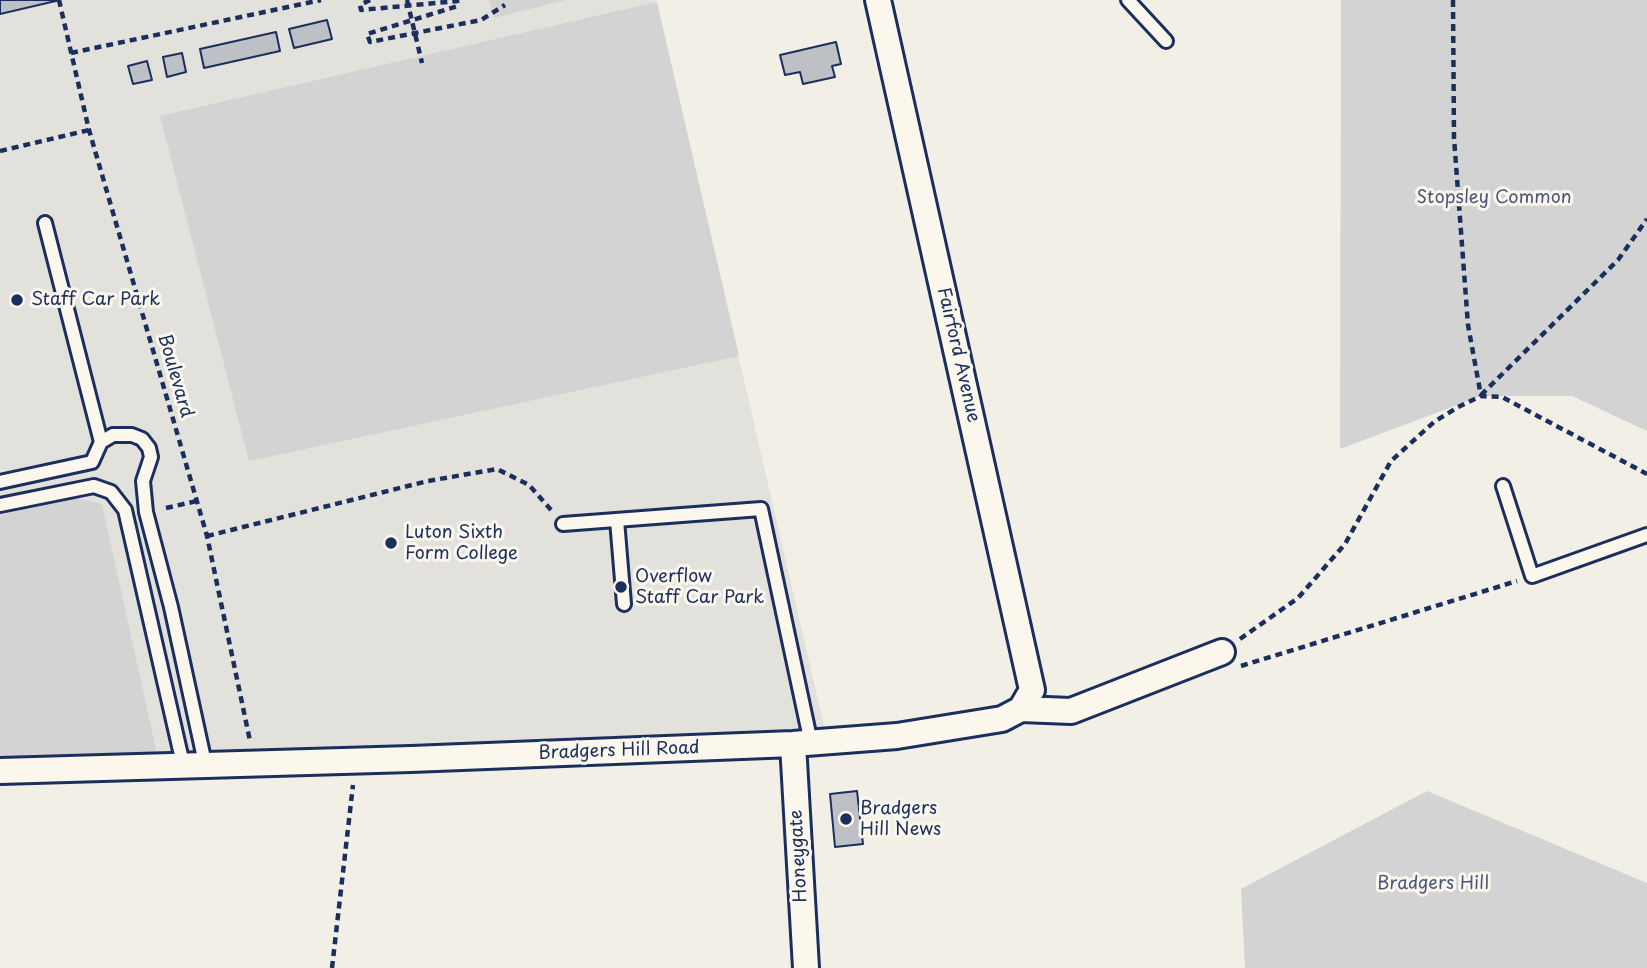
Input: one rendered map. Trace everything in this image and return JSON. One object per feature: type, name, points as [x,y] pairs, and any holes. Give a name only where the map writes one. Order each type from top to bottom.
[{"type":"street","name":"Fairford Avenue","points":[[878,0],[1032,690],[1021,709]]},
{"type":"street","name":"Bradgers Hill Road","points":[[0,771],[802,744],[897,736],[1002,719],[1021,709],[1071,712],[1231,659]]},
{"type":"street","name":"Honeygate","points":[[802,744],[806,968]]},
{"type":"lane","points":[[1128,0],[1166,41]]},
{"type":"lane","points":[[45,223],[101,442]]},
{"type":"lane","points":[[0,482],[92,462],[101,442],[122,433],[142,439],[149,449],[151,457],[143,481],[146,512],[171,607],[194,764]]},
{"type":"lane","points":[[0,505],[94,486],[111,492],[125,510],[194,764]]},
{"type":"lane","points":[[1503,486],[1532,576],[1647,535]]},
{"type":"lane","points":[[563,524],[761,509],[802,744]]},
{"type":"lane","points":[[617,520],[624,604]]},
{"type":"path","name":"Boulevard","points":[[59,0],[89,131],[207,536],[255,762]]},
{"type":"path","points":[[71,53],[321,0]]},
{"type":"path","points":[[370,0],[360,5],[361,10],[408,3],[457,1],[458,6],[367,34],[370,42],[481,20],[505,5]]},
{"type":"path","points":[[1453,0],[1454,138],[1468,326],[1480,396]]},
{"type":"path","points":[[408,3],[422,63]]},
{"type":"path","points":[[0,151],[89,131]]},
{"type":"path","points":[[1231,659],[1298,598],[1345,544],[1391,461],[1434,422],[1480,396],[1618,260],[1647,219]]},
{"type":"path","points":[[1480,396],[1502,397],[1647,474]]},
{"type":"path","points":[[207,536],[428,481],[497,469],[529,485],[563,524]]},
{"type":"path","points":[[166,508],[197,501]]},
{"type":"path","points":[[1231,659],[1532,576]]},
{"type":"path","points":[[332,968],[356,760]]},
{"type":"shaded area","name":"Luton Sixth Form College","points":[[0,0],[656,0],[825,730],[0,759]]},
{"type":"green space","points":[[489,0],[566,0],[494,18]]},
{"type":"green space","name":"Stopsley Common","points":[[1341,0],[1647,0],[1647,431],[1572,396],[1481,396],[1340,449]]},
{"type":"green space","points":[[657,2],[739,356],[249,461],[160,116]]},
{"type":"green space","points":[[71,497],[102,504],[157,755],[0,759],[0,515]]},
{"type":"green space","name":"Bradgers Hill","points":[[1427,791],[1647,883],[1647,968],[1245,968],[1241,889]]},
{"type":"building","points":[[0,0],[60,0],[0,14]]},
{"type":"building","points":[[327,20],[332,39],[294,48],[289,29]]},
{"type":"building","points":[[276,32],[280,51],[204,68],[200,49]]},
{"type":"building","points":[[836,42],[841,64],[832,66],[835,77],[803,84],[800,72],[785,75],[780,55]]},
{"type":"building","points":[[182,53],[186,72],[167,77],[163,57]]},
{"type":"building","points":[[147,61],[152,80],[133,84],[128,66]]},
{"type":"building","name":"Bradgers Hill News","points":[[857,791],[863,844],[835,847],[830,794]]},
{"type":"place","name":"Staff Car Park","points":[[17,300]]},
{"type":"place","name":"Luton Sixth Form College","points":[[391,543]]},
{"type":"place","name":"Overflow Staff Car Park","points":[[621,587]]},
{"type":"place","name":"Bradgers Hill News","points":[[846,819]]}]
